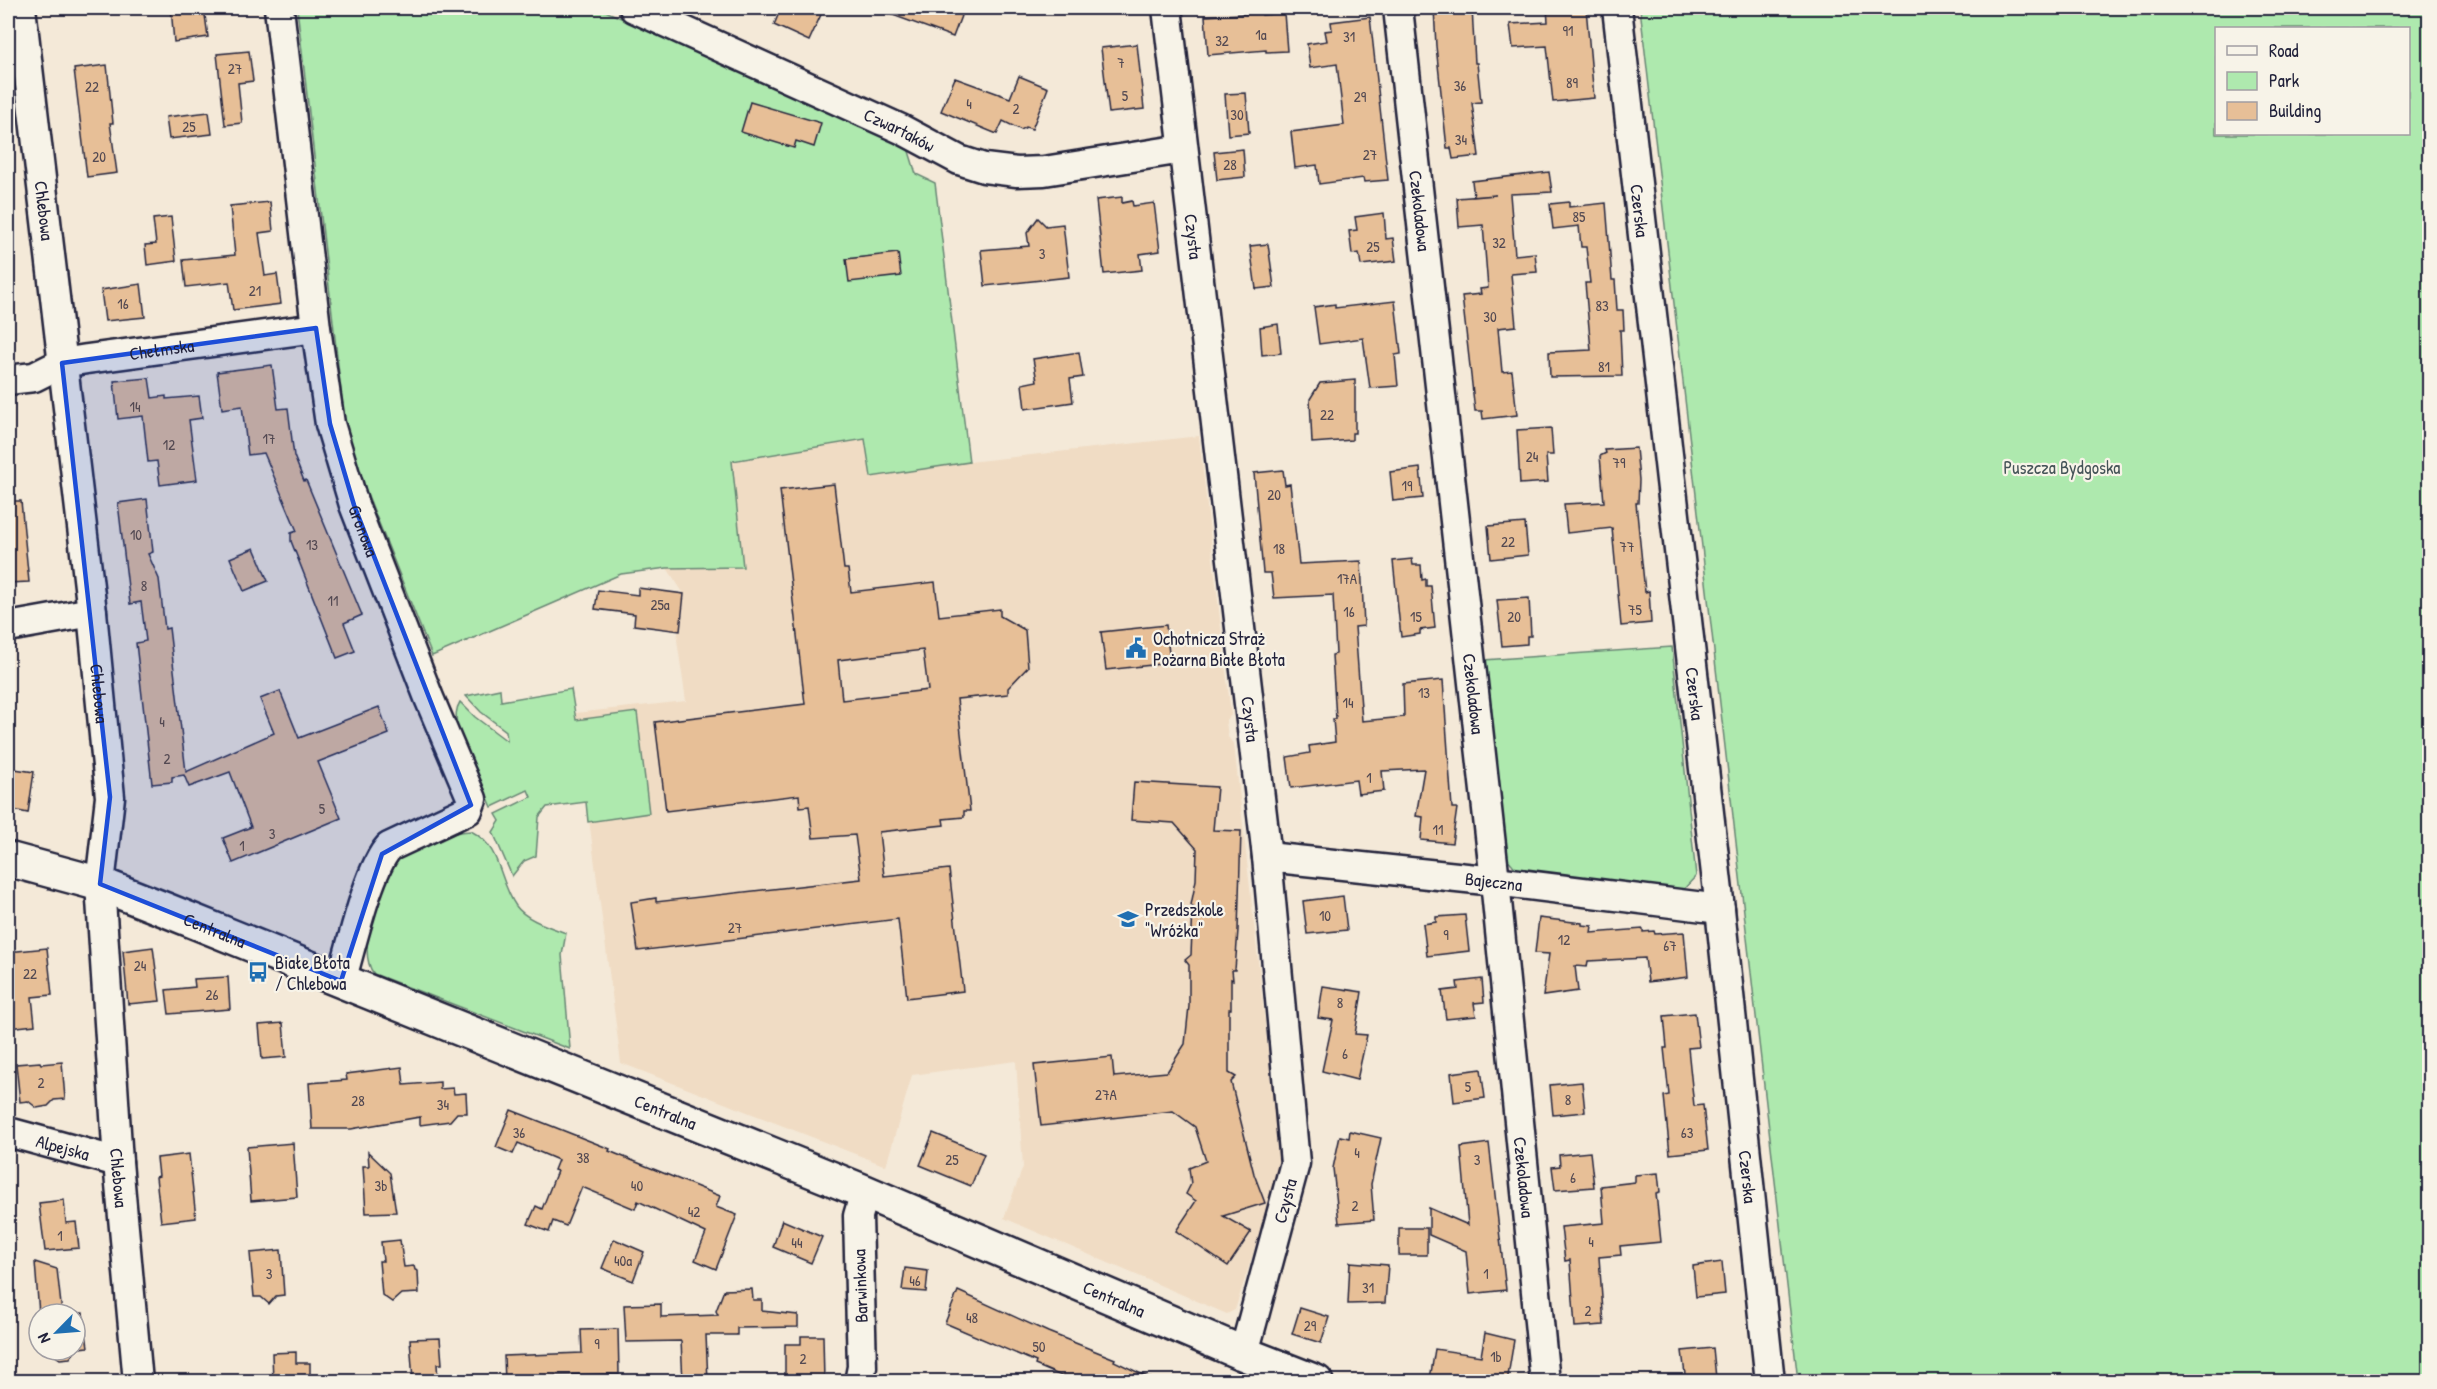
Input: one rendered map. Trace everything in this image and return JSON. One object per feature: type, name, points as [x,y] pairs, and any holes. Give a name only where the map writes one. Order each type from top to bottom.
[{"type":"street","name":"Chlebowa","points":[[21,8],[16,40],[62,363],[92,612],[110,797],[100,884],[118,1162],[138,1382]]},
{"type":"street","name":"Gronowa","points":[[279,8],[316,328],[330,424],[354,505],[429,698],[472,799],[468,810],[389,847],[382,854],[369,886],[341,981]]},
{"type":"street","name":"Czwartaków","points":[[634,8],[901,129],[959,160],[984,168],[1017,172],[1044,171],[1183,149]]},
{"type":"street","name":"Czysta","points":[[1167,8],[1268,857],[1295,1163],[1242,1353]]},
{"type":"street","name":"Czekoladowa","points":[[1398,8],[1495,881],[1545,1382]]},
{"type":"street","name":"Czerska","points":[[1617,8],[1720,909],[1770,1382]]},
{"type":"street","name":"Chełmska","points":[[8,380],[34,377],[62,363],[316,328]]},
{"type":"street","points":[[8,627],[92,612]]},
{"type":"street","name":"Bajeczna","points":[[1268,857],[1495,881],[1720,909]]},
{"type":"street","name":"Centralna","points":[[8,859],[100,884],[865,1192],[1242,1353],[1314,1381]]},
{"type":"street","name":"Alpejska","points":[[8,1132],[118,1162]]},
{"type":"street","name":"Barwinkowa","points":[[859,1382],[861,1347],[858,1216],[865,1192]]},
{"type":"highlighted area","points":[[316,328],[330,424],[354,505],[471,805],[382,854],[341,981],[100,884],[110,797],[62,363]]},
{"type":"shaded area","points":[[1199,436],[1231,715],[1226,721],[1228,737],[1234,745],[1281,1166],[1235,1310],[1227,1314],[1004,1218],[1023,1167],[1016,1061],[912,1075],[886,1166],[621,1063],[575,713],[686,701],[677,640],[684,594],[667,568],[742,567],[731,461],[865,439],[871,477],[969,462]]},
{"type":"green space","points":[[297,8],[599,8],[908,148],[916,174],[935,183],[969,462],[871,477],[865,439],[732,461],[743,567],[667,568],[621,574],[432,656],[347,443]]},
{"type":"green space","name":"Puszcza Bydgoska","points":[[1640,8],[2429,8],[2429,1381],[1798,1381]]},
{"type":"green space","points":[[1672,647],[1696,876],[1683,890],[1518,871],[1506,857],[1484,660]]},
{"type":"green space","points":[[500,689],[501,701],[571,689],[576,720],[637,712],[649,813],[588,822],[586,802],[547,807],[539,817],[536,856],[524,861],[512,876],[493,832],[500,821],[496,814],[531,797],[528,790],[492,807],[456,720],[460,702],[475,717],[507,741],[506,731],[481,712],[466,696]]},
{"type":"green space","points":[[471,831],[489,846],[510,896],[520,911],[566,933],[562,955],[570,1049],[374,974],[369,963],[368,933],[372,916],[384,883],[398,860],[413,849],[432,840]]},
{"type":"building","points":[[171,8],[204,8],[208,37],[174,42]]},
{"type":"building","points":[[781,8],[824,8],[809,41],[774,25]]},
{"type":"building","points":[[879,8],[964,8],[953,37],[879,10]]},
{"type":"building","points":[[1434,8],[1472,8],[1475,63],[1477,63],[1481,102],[1472,103],[1479,156],[1453,159],[1451,148],[1447,148]]},
{"type":"building","points":[[1547,8],[1586,8],[1594,98],[1553,102],[1547,46],[1513,48],[1510,24],[1548,22]]},
{"type":"building","points":[[1262,13],[1262,15],[1284,13],[1287,51],[1266,52],[1266,50],[1208,55],[1205,16]]},
{"type":"building","points":[[1370,17],[1388,180],[1364,182],[1363,178],[1319,184],[1317,165],[1295,168],[1291,132],[1344,125],[1337,64],[1310,68],[1307,44],[1327,41],[1325,31],[1332,30],[1331,22]]},
{"type":"building","points":[[1137,44],[1144,109],[1109,113],[1101,48]]},
{"type":"building","points":[[249,51],[253,81],[238,83],[242,123],[225,125],[217,54]]},
{"type":"building","points":[[107,65],[113,123],[110,123],[117,173],[87,177],[74,69]]},
{"type":"building","points":[[1019,76],[1048,88],[1032,129],[1026,127],[1021,130],[1003,121],[997,134],[941,111],[955,78],[1010,98]]},
{"type":"building","points":[[1246,93],[1249,133],[1228,135],[1225,94]]},
{"type":"building","points":[[750,102],[821,123],[814,147],[796,141],[794,148],[741,132]]},
{"type":"building","points":[[209,112],[212,134],[169,139],[166,117]]},
{"type":"building","points":[[1243,149],[1245,177],[1217,180],[1214,152]]},
{"type":"building","points":[[1549,172],[1552,192],[1510,194],[1515,255],[1535,253],[1537,272],[1511,274],[1516,326],[1498,328],[1502,372],[1512,371],[1517,415],[1483,419],[1482,411],[1475,411],[1462,296],[1481,294],[1480,289],[1488,288],[1483,225],[1459,227],[1457,198],[1474,197],[1472,181]]},
{"type":"building","points":[[1122,197],[1122,203],[1132,201],[1133,206],[1154,203],[1160,251],[1140,254],[1142,270],[1104,274],[1096,200]]},
{"type":"building","points":[[270,202],[273,231],[259,233],[265,276],[277,274],[281,304],[233,310],[229,282],[186,287],[183,260],[235,255],[230,206]]},
{"type":"building","points":[[1569,202],[1569,207],[1606,203],[1612,280],[1615,280],[1617,310],[1623,310],[1624,330],[1620,330],[1622,376],[1550,377],[1549,352],[1591,350],[1585,283],[1590,283],[1586,247],[1581,247],[1579,226],[1553,229],[1550,204]]},
{"type":"building","points":[[1384,213],[1386,239],[1393,238],[1396,261],[1361,265],[1359,253],[1352,254],[1349,231],[1357,230],[1355,217]]},
{"type":"building","points":[[171,217],[176,261],[147,265],[145,245],[156,244],[153,219]]},
{"type":"building","points":[[1038,218],[1046,226],[1063,224],[1069,277],[985,286],[981,250],[1029,246],[1027,233]]},
{"type":"building","points":[[1268,244],[1274,287],[1256,289],[1250,246]]},
{"type":"building","points":[[898,253],[901,276],[849,282],[846,259]]},
{"type":"building","points":[[141,284],[145,317],[105,321],[101,290]]},
{"type":"building","points":[[1395,301],[1401,354],[1395,355],[1398,386],[1370,388],[1363,338],[1319,344],[1314,307],[1335,304],[1335,308]]},
{"type":"building","points":[[1278,324],[1281,353],[1262,355],[1260,327]]},
{"type":"building","points":[[1079,352],[1083,377],[1070,379],[1073,402],[1025,409],[1022,384],[1037,381],[1033,359]]},
{"type":"building","points":[[272,365],[278,409],[288,408],[294,456],[362,615],[344,623],[355,651],[337,658],[291,541],[291,533],[297,531],[264,453],[248,455],[242,406],[222,409],[217,372]]},
{"type":"building","points":[[149,378],[152,398],[199,396],[202,418],[189,420],[197,480],[160,485],[157,461],[148,462],[143,416],[118,419],[114,381]]},
{"type":"building","points":[[1355,380],[1355,433],[1352,433],[1352,440],[1312,443],[1310,399],[1320,383]]},
{"type":"building","points":[[1551,428],[1553,455],[1546,455],[1548,482],[1520,484],[1517,430]]},
{"type":"building","points":[[1636,448],[1639,480],[1638,503],[1636,503],[1645,592],[1649,591],[1651,623],[1621,626],[1612,528],[1567,533],[1564,504],[1604,502],[1600,456],[1606,453],[1605,450]]},
{"type":"building","points":[[1420,468],[1423,498],[1393,501],[1390,472]]},
{"type":"building","points":[[1283,470],[1285,485],[1290,484],[1299,564],[1361,561],[1364,626],[1355,627],[1362,721],[1404,717],[1403,684],[1443,680],[1452,808],[1457,808],[1452,843],[1421,840],[1423,817],[1416,816],[1424,769],[1382,771],[1384,791],[1358,794],[1356,780],[1291,788],[1287,757],[1310,753],[1309,746],[1335,742],[1332,655],[1336,654],[1333,595],[1274,598],[1271,573],[1263,573],[1254,473]]},
{"type":"building","points":[[834,484],[844,569],[848,569],[851,592],[935,582],[939,616],[1000,609],[1000,616],[1025,630],[1028,667],[1008,688],[1008,694],[957,699],[970,811],[964,811],[964,817],[943,819],[944,825],[879,832],[884,876],[949,869],[963,991],[907,998],[898,919],[638,951],[631,902],[656,898],[656,902],[861,879],[855,835],[813,838],[809,806],[800,807],[799,795],[666,811],[655,722],[805,704],[780,490]],"holes":[[[923,650],[928,690],[842,700],[838,660]]]},
{"type":"building","points":[[147,499],[153,552],[148,554],[159,579],[165,629],[169,628],[186,772],[274,733],[260,699],[280,691],[299,738],[379,707],[389,734],[318,762],[341,818],[233,863],[223,838],[251,827],[230,772],[189,787],[184,775],[172,777],[172,782],[152,784],[136,643],[146,641],[141,602],[130,604],[118,503]]},
{"type":"building","points":[[8,501],[21,501],[29,582],[8,583]]},
{"type":"building","points":[[1525,523],[1528,555],[1491,559],[1488,526]]},
{"type":"building","points":[[254,548],[268,581],[244,591],[230,558]]},
{"type":"building","points":[[1412,559],[1413,565],[1421,565],[1422,580],[1426,579],[1426,586],[1431,586],[1435,628],[1420,630],[1420,634],[1401,637],[1393,561]]},
{"type":"building","points":[[638,588],[684,594],[680,631],[634,625],[635,614],[595,609],[598,590],[638,595]]},
{"type":"building","points":[[1529,598],[1531,636],[1527,636],[1527,644],[1502,646],[1497,600]]},
{"type":"building","name":"Ochotnicza Straż Pożarna Białe Błota","points":[[1166,625],[1170,663],[1106,670],[1101,632]]},
{"type":"building","points":[[8,768],[34,772],[28,813],[8,809]]},
{"type":"building","points":[[1134,782],[1217,787],[1213,830],[1241,831],[1238,930],[1235,970],[1232,970],[1233,980],[1231,979],[1231,1009],[1229,1009],[1229,1073],[1236,1077],[1231,1082],[1254,1174],[1265,1203],[1223,1216],[1251,1232],[1228,1266],[1176,1231],[1196,1201],[1186,1194],[1191,1184],[1189,1168],[1206,1161],[1195,1127],[1173,1111],[1041,1126],[1034,1065],[1112,1057],[1114,1077],[1167,1072],[1185,1044],[1189,1006],[1189,965],[1185,960],[1191,955],[1193,907],[1191,905],[1196,880],[1197,849],[1174,823],[1131,820]]},
{"type":"building","points":[[1343,896],[1347,930],[1307,934],[1303,901]]},
{"type":"building","points":[[1465,915],[1469,951],[1427,956],[1423,924],[1436,922],[1436,917]]},
{"type":"building","points":[[1539,918],[1582,923],[1582,925],[1592,926],[1591,933],[1643,929],[1643,932],[1654,931],[1655,934],[1684,932],[1688,977],[1648,982],[1645,958],[1588,961],[1587,967],[1575,966],[1578,991],[1543,996],[1549,954],[1535,953]]},
{"type":"building","points":[[153,947],[160,1001],[128,1004],[123,951]]},
{"type":"building","points":[[47,948],[52,995],[32,997],[35,1025],[8,1028],[8,952]]},
{"type":"building","points":[[228,977],[230,1009],[169,1014],[166,990],[195,987],[194,979]]},
{"type":"building","points":[[1482,979],[1484,1002],[1474,1003],[1476,1016],[1446,1019],[1442,991],[1458,989],[1457,982]]},
{"type":"building","points":[[1323,986],[1362,992],[1355,1034],[1367,1035],[1357,1080],[1322,1071],[1333,1020],[1318,1018]]},
{"type":"building","points":[[1695,1013],[1699,1047],[1688,1048],[1694,1106],[1703,1105],[1708,1150],[1670,1154],[1664,1096],[1669,1095],[1664,1048],[1667,1048],[1664,1016]]},
{"type":"building","points":[[283,1023],[286,1057],[262,1059],[259,1025]]},
{"type":"building","points":[[40,1062],[41,1064],[62,1062],[65,1099],[54,1100],[48,1106],[37,1108],[28,1101],[20,1102],[16,1064]]},
{"type":"building","points":[[402,1067],[404,1085],[440,1082],[440,1089],[453,1088],[454,1094],[466,1093],[467,1113],[457,1113],[450,1121],[420,1125],[420,1117],[351,1129],[312,1129],[309,1083],[347,1080],[346,1074]]},
{"type":"building","points":[[1481,1069],[1485,1098],[1454,1102],[1451,1073]]},
{"type":"building","points":[[1582,1082],[1585,1112],[1553,1115],[1550,1085]]},
{"type":"building","points":[[511,1110],[720,1196],[716,1207],[737,1215],[716,1269],[695,1260],[706,1233],[638,1201],[635,1209],[582,1187],[566,1226],[553,1221],[549,1232],[528,1224],[536,1206],[542,1209],[557,1171],[554,1170],[558,1160],[518,1143],[513,1154],[496,1147]]},
{"type":"building","points":[[1350,1131],[1381,1138],[1371,1184],[1374,1220],[1339,1223],[1333,1168],[1340,1136],[1349,1138]]},
{"type":"building","points":[[933,1133],[984,1154],[971,1186],[920,1165]]},
{"type":"building","points":[[293,1143],[297,1197],[251,1201],[247,1147]]},
{"type":"building","points":[[1489,1143],[1506,1290],[1470,1294],[1466,1251],[1429,1235],[1429,1208],[1468,1225],[1461,1147]]},
{"type":"building","points":[[368,1152],[390,1173],[396,1212],[366,1213],[363,1166],[369,1166]]},
{"type":"building","points":[[1590,1152],[1594,1187],[1555,1190],[1552,1167],[1560,1166],[1559,1155]]},
{"type":"building","points":[[189,1154],[196,1218],[161,1222],[156,1177],[159,1176],[157,1158]]},
{"type":"building","points":[[1658,1173],[1660,1192],[1656,1193],[1661,1242],[1620,1246],[1621,1255],[1599,1257],[1604,1325],[1575,1327],[1570,1260],[1565,1261],[1561,1227],[1604,1223],[1601,1186],[1635,1182],[1635,1175]]},
{"type":"building","points":[[64,1200],[66,1223],[76,1222],[79,1248],[45,1251],[39,1203]]},
{"type":"building","points":[[782,1220],[822,1237],[811,1263],[773,1247]]},
{"type":"building","points":[[1399,1228],[1427,1228],[1427,1255],[1399,1255]]},
{"type":"building","points":[[614,1239],[644,1252],[633,1281],[602,1268]]},
{"type":"building","points":[[400,1240],[404,1267],[414,1266],[418,1271],[419,1293],[401,1294],[392,1302],[382,1295],[379,1261],[383,1261],[381,1242]]},
{"type":"building","points":[[281,1250],[284,1295],[276,1296],[269,1304],[261,1297],[254,1297],[250,1253]]},
{"type":"building","points":[[35,1262],[57,1269],[61,1302],[38,1302]]},
{"type":"building","points":[[1350,1262],[1388,1265],[1385,1303],[1348,1304]]},
{"type":"building","points":[[1722,1262],[1725,1294],[1696,1297],[1693,1266]]},
{"type":"building","points":[[905,1268],[928,1271],[926,1292],[902,1290]]},
{"type":"building","points":[[752,1289],[753,1300],[762,1300],[762,1311],[798,1315],[798,1327],[737,1328],[737,1335],[706,1335],[708,1382],[683,1382],[681,1341],[626,1342],[624,1305],[661,1304],[661,1317],[718,1315],[716,1311],[724,1290]]},
{"type":"building","points":[[958,1291],[1048,1332],[1115,1359],[1114,1361],[1158,1382],[1076,1382],[1035,1365],[1036,1362],[945,1323]]},
{"type":"building","points":[[1300,1308],[1329,1317],[1321,1343],[1292,1334]]},
{"type":"building","points":[[618,1329],[619,1374],[556,1375],[556,1382],[505,1382],[504,1356],[582,1353],[581,1330]]},
{"type":"building","points":[[1485,1333],[1514,1340],[1507,1382],[1449,1382],[1430,1379],[1435,1349],[1481,1356]]},
{"type":"building","points":[[801,1336],[823,1336],[824,1382],[785,1382],[785,1344],[801,1344]]},
{"type":"building","points":[[440,1338],[442,1364],[437,1364],[438,1380],[413,1381],[410,1339]]},
{"type":"building","points":[[1713,1348],[1716,1378],[1686,1382],[1682,1351]]},
{"type":"building","points":[[296,1352],[296,1363],[310,1363],[310,1382],[273,1382],[272,1353]]},
{"type":"place","name":"Ochotnicza Straż Pożarna Białe Błota","points":[[1136,648]]},
{"type":"place","name":"Przedszkole \"Wróżka\"","points":[[1128,919]]},
{"type":"place","name":"Białe Błota / Chlebowa","points":[[258,972]]}]
